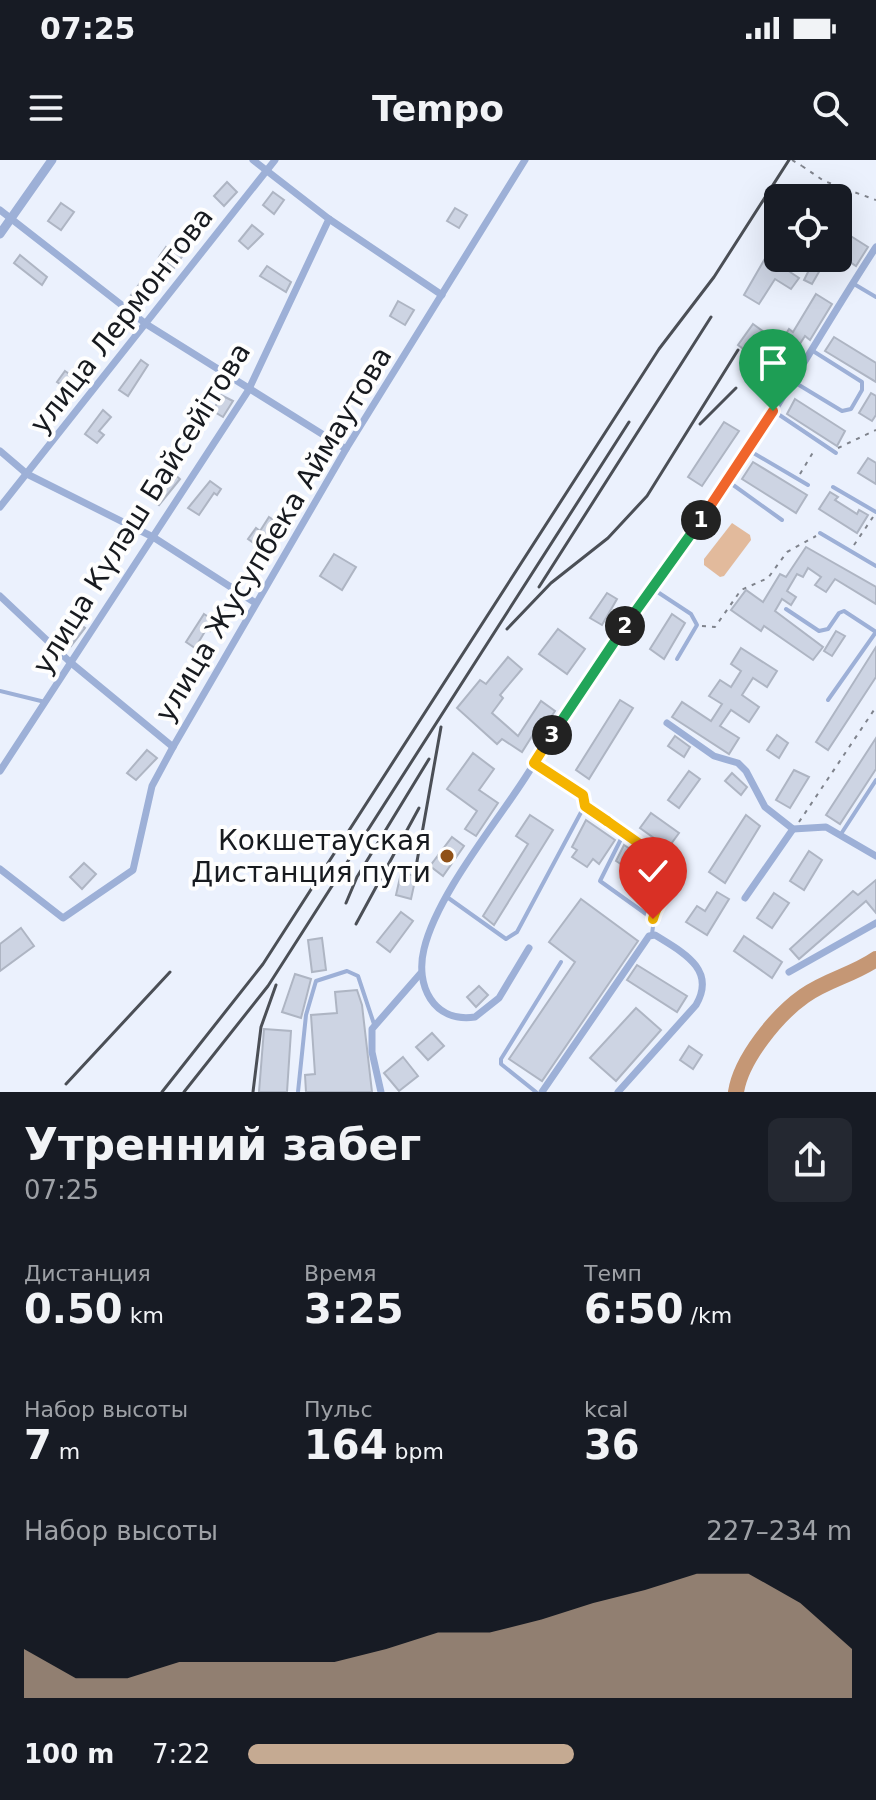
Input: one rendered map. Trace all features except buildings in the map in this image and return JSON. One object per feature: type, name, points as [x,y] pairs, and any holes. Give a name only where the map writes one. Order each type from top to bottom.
[{"type":"street","points":[[0,234],[52,160]]},
{"type":"street","points":[[253,160],[329,219],[442,295]]},
{"type":"street","name":"улица Лермонтова","points":[[0,507],[275,160]]},
{"type":"street","name":"улица Жусупбека Аймаутова","points":[[0,869],[63,918],[133,870],[152,786],[173,747],[254,602],[525,160]]},
{"type":"street","points":[[0,210],[146,324],[248,391],[346,449]]},
{"type":"street","name":"улица Күләш Байсейітова","points":[[0,771],[248,391],[329,219]]},
{"type":"street","points":[[529,948],[499,998],[475,1017],[461,1017],[433,1002],[424,991],[420,974],[427,937],[447,897],[534,763],[728,481],[876,247]]},
{"type":"street","points":[[0,451],[27,474],[153,537],[254,602]]},
{"type":"street","points":[[0,596],[70,662],[173,747]]},
{"type":"street","points":[[667,723],[714,756],[738,763],[746,771],[765,807],[793,829],[822,827],[841,834],[876,856]]},
{"type":"street","points":[[745,898],[793,829]]},
{"type":"street","points":[[789,972],[876,923]]},
{"type":"street","points":[[539,1092],[652,934],[697,964],[703,977],[703,987],[696,1005],[618,1092]]},
{"type":"street","points":[[381,1092],[370,1043],[375,1025],[420,974]]},
{"type":"lane","points":[[852,283],[876,297]]},
{"type":"lane","points":[[792,381],[842,411],[851,409],[862,390],[862,382],[811,350]]},
{"type":"lane","points":[[773,411],[834,452]]},
{"type":"lane","points":[[748,450],[808,485]]},
{"type":"lane","points":[[728,481],[782,520]]},
{"type":"lane","points":[[833,487],[876,512]]},
{"type":"lane","points":[[820,533],[876,566]]},
{"type":"lane","points":[[652,589],[691,614],[697,625],[677,659]]},
{"type":"lane","points":[[786,609],[819,631],[828,629],[844,611],[876,632],[828,700]]},
{"type":"lane","points":[[0,691],[45,702]]},
{"type":"lane","points":[[447,897],[506,939],[514,936],[585,806],[583,795],[534,763]]},
{"type":"lane","points":[[841,834],[876,780]]},
{"type":"lane","points":[[585,806],[671,866],[672,879],[660,898],[652,934]]},
{"type":"lane","points":[[624,833],[600,881],[653,919]]},
{"type":"lane","points":[[539,1092],[501,1064],[501,1059],[561,962]]},
{"type":"lane","points":[[298,1092],[306,1015],[316,981],[347,971],[358,976],[375,1025]]},
{"type":"path","points":[[792,160],[824,181],[876,200]]},
{"type":"path","points":[[834,452],[876,430]]},
{"type":"path","points":[[797,478],[819,442]]},
{"type":"path","points":[[851,550],[876,512]]},
{"type":"path","points":[[697,625],[715,627],[741,590],[768,578],[787,552],[820,533]]},
{"type":"path","points":[[793,829],[876,707]]},
{"type":"shaded area","points":[[732,523],[750,535],[751,540],[724,576],[720,577],[704,565],[704,559]]},
{"type":"waterway","points":[[736,1092],[753,1052],[783,1014],[812,990],[876,959]]},
{"type":"railway","points":[[162,1092],[263,964],[659,349],[714,277],[789,160]]},
{"type":"railway","points":[[539,587],[711,317]]},
{"type":"railway","points":[[507,629],[551,583],[608,538],[647,496],[738,350]]},
{"type":"railway","points":[[700,424],[736,388]]},
{"type":"railway","points":[[184,1092],[268,986],[629,422]]},
{"type":"railway","points":[[416,867],[441,727]]},
{"type":"railway","points":[[346,903],[357,877],[429,759]]},
{"type":"railway","points":[[356,924],[419,808]]},
{"type":"railway","points":[[66,1084],[170,972]]},
{"type":"railway","points":[[253,1092],[261,1027],[276,985]]},
{"type":"place","name":"Кокшетауская Дистанция пути","points":[[447,856]]},
{"type":"route","points":[[653,919],[660,898],[672,879],[668,862],[585,806],[583,795],[534,763],[586,682],[728,481],[773,411]]}]
